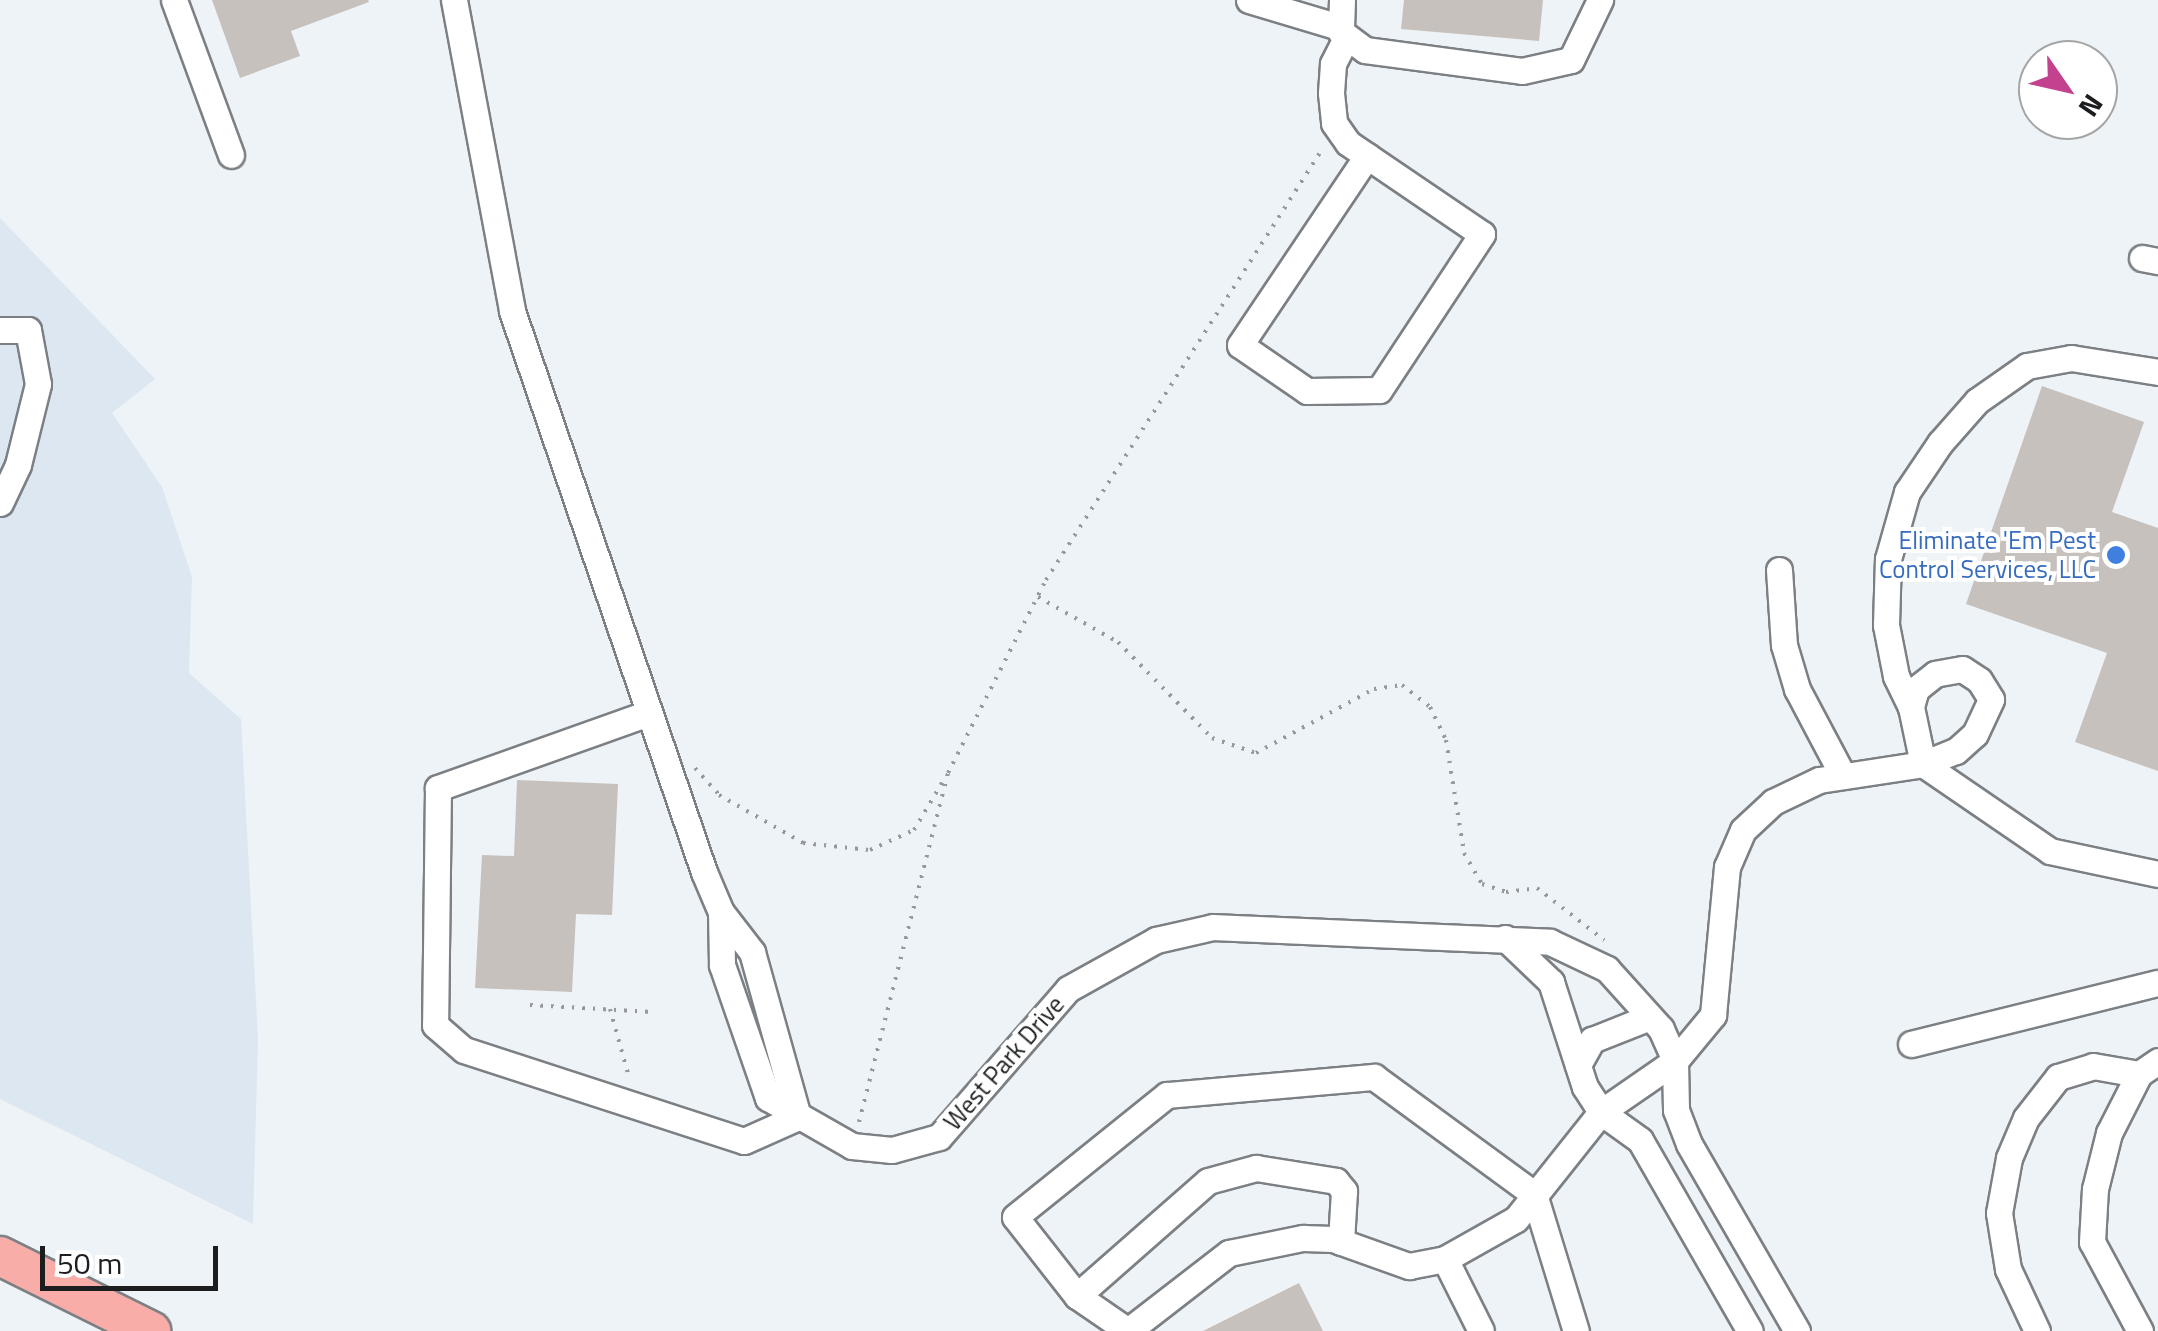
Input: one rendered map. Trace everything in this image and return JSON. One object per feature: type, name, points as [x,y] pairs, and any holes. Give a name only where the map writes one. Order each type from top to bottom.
[{"type":"highway","points":[[0,1256],[151,1331]]},
{"type":"street","points":[[174,0],[232,155]]},
{"type":"street","name":"West Park Drive","points":[[454,0],[512,311],[650,725],[720,912],[722,965],[768,1098],[852,1146],[892,1150],[939,1137],[1068,989],[1156,940],[1213,928],[1550,942],[1579,953],[1629,988],[1650,1017],[1675,1061],[1676,1110],[1689,1144],[1797,1331]]},
{"type":"street","points":[[1249,0],[1343,32],[1374,53],[1546,70],[1579,50],[1600,0]]},
{"type":"street","points":[[1342,0],[1343,32],[1333,64],[1337,128],[1367,156],[1482,234],[1379,390],[1307,391],[1240,345],[1367,156]]},
{"type":"street","points":[[0,330],[28,330],[38,384],[18,465],[0,503]]},
{"type":"street","points":[[2158,372],[2072,358],[2027,366],[1977,401],[1940,443],[1907,492],[1888,559],[1886,624],[1896,676],[1911,707],[1924,764],[2050,851],[2158,874]]},
{"type":"street","points":[[1778,570],[1784,645],[1797,689],[1843,776]]},
{"type":"street","points":[[1576,1331],[1534,1194],[1374,1077],[1167,1095],[1015,1218],[1077,1296],[1128,1331],[1229,1253],[1303,1238],[1341,1242],[1408,1266],[1445,1259],[1516,1219],[1534,1194],[1602,1112],[1675,1061],[1713,1015],[1727,867],[1743,830],[1773,802],[1843,776],[1924,764],[1956,752],[1975,734],[1991,699],[1962,669],[1935,674],[1916,689],[1911,707]]},
{"type":"street","points":[[650,725],[438,788],[435,1025],[464,1050],[744,1141],[798,1118]]},
{"type":"street","points":[[1505,938],[1551,982],[1578,1064],[1602,1112],[1640,1140],[1750,1331]]},
{"type":"street","points":[[1911,1044],[2158,983]]},
{"type":"street","points":[[1578,1064],[1592,1040],[1650,1017]]},
{"type":"street","points":[[2037,1331],[2008,1269],[1999,1213],[2010,1158],[2026,1118],[2058,1077],[2093,1066],[2148,1067],[2110,1133],[2095,1189],[2092,1242],[2140,1331]]},
{"type":"street","points":[[1077,1296],[1208,1181],[1256,1168],[1336,1181],[1344,1191],[1341,1242]]},
{"type":"street","points":[[1445,1259],[1481,1331]]},
{"type":"path","points":[[650,725],[719,795],[803,843],[870,850],[889,845],[914,830],[948,773],[1038,597],[1206,323],[1337,128]]},
{"type":"path","points":[[1038,597],[1118,642],[1212,738],[1256,753],[1374,688],[1402,684],[1430,707],[1446,740],[1464,853],[1482,884],[1506,892],[1537,888],[1613,948]]},
{"type":"path","points":[[852,1146],[948,773]]},
{"type":"path","points":[[530,1005],[652,1012]]},
{"type":"path","points":[[610,1009],[634,1105]]},
{"type":"shaded area","points":[[0,218],[155,379],[112,413],[162,487],[192,577],[189,673],[241,719],[258,1038],[253,1224],[0,1099]]},
{"type":"building","points":[[212,0],[369,2],[291,31],[300,56],[240,78]]},
{"type":"building","points":[[1404,0],[1543,0],[1539,41],[1401,29]]},
{"type":"building","points":[[2042,386],[2144,422],[2112,512],[2158,528],[2158,771],[2075,742],[2107,653],[1966,604]]},
{"type":"building","points":[[517,780],[618,784],[612,915],[576,914],[572,992],[475,988],[482,855],[514,856]]},
{"type":"building","points":[[1299,1283],[1323,1331],[1203,1331]]},
{"type":"place","name":"Eliminate 'Em Pest Control Services, LLC","points":[[2116,555]]}]
